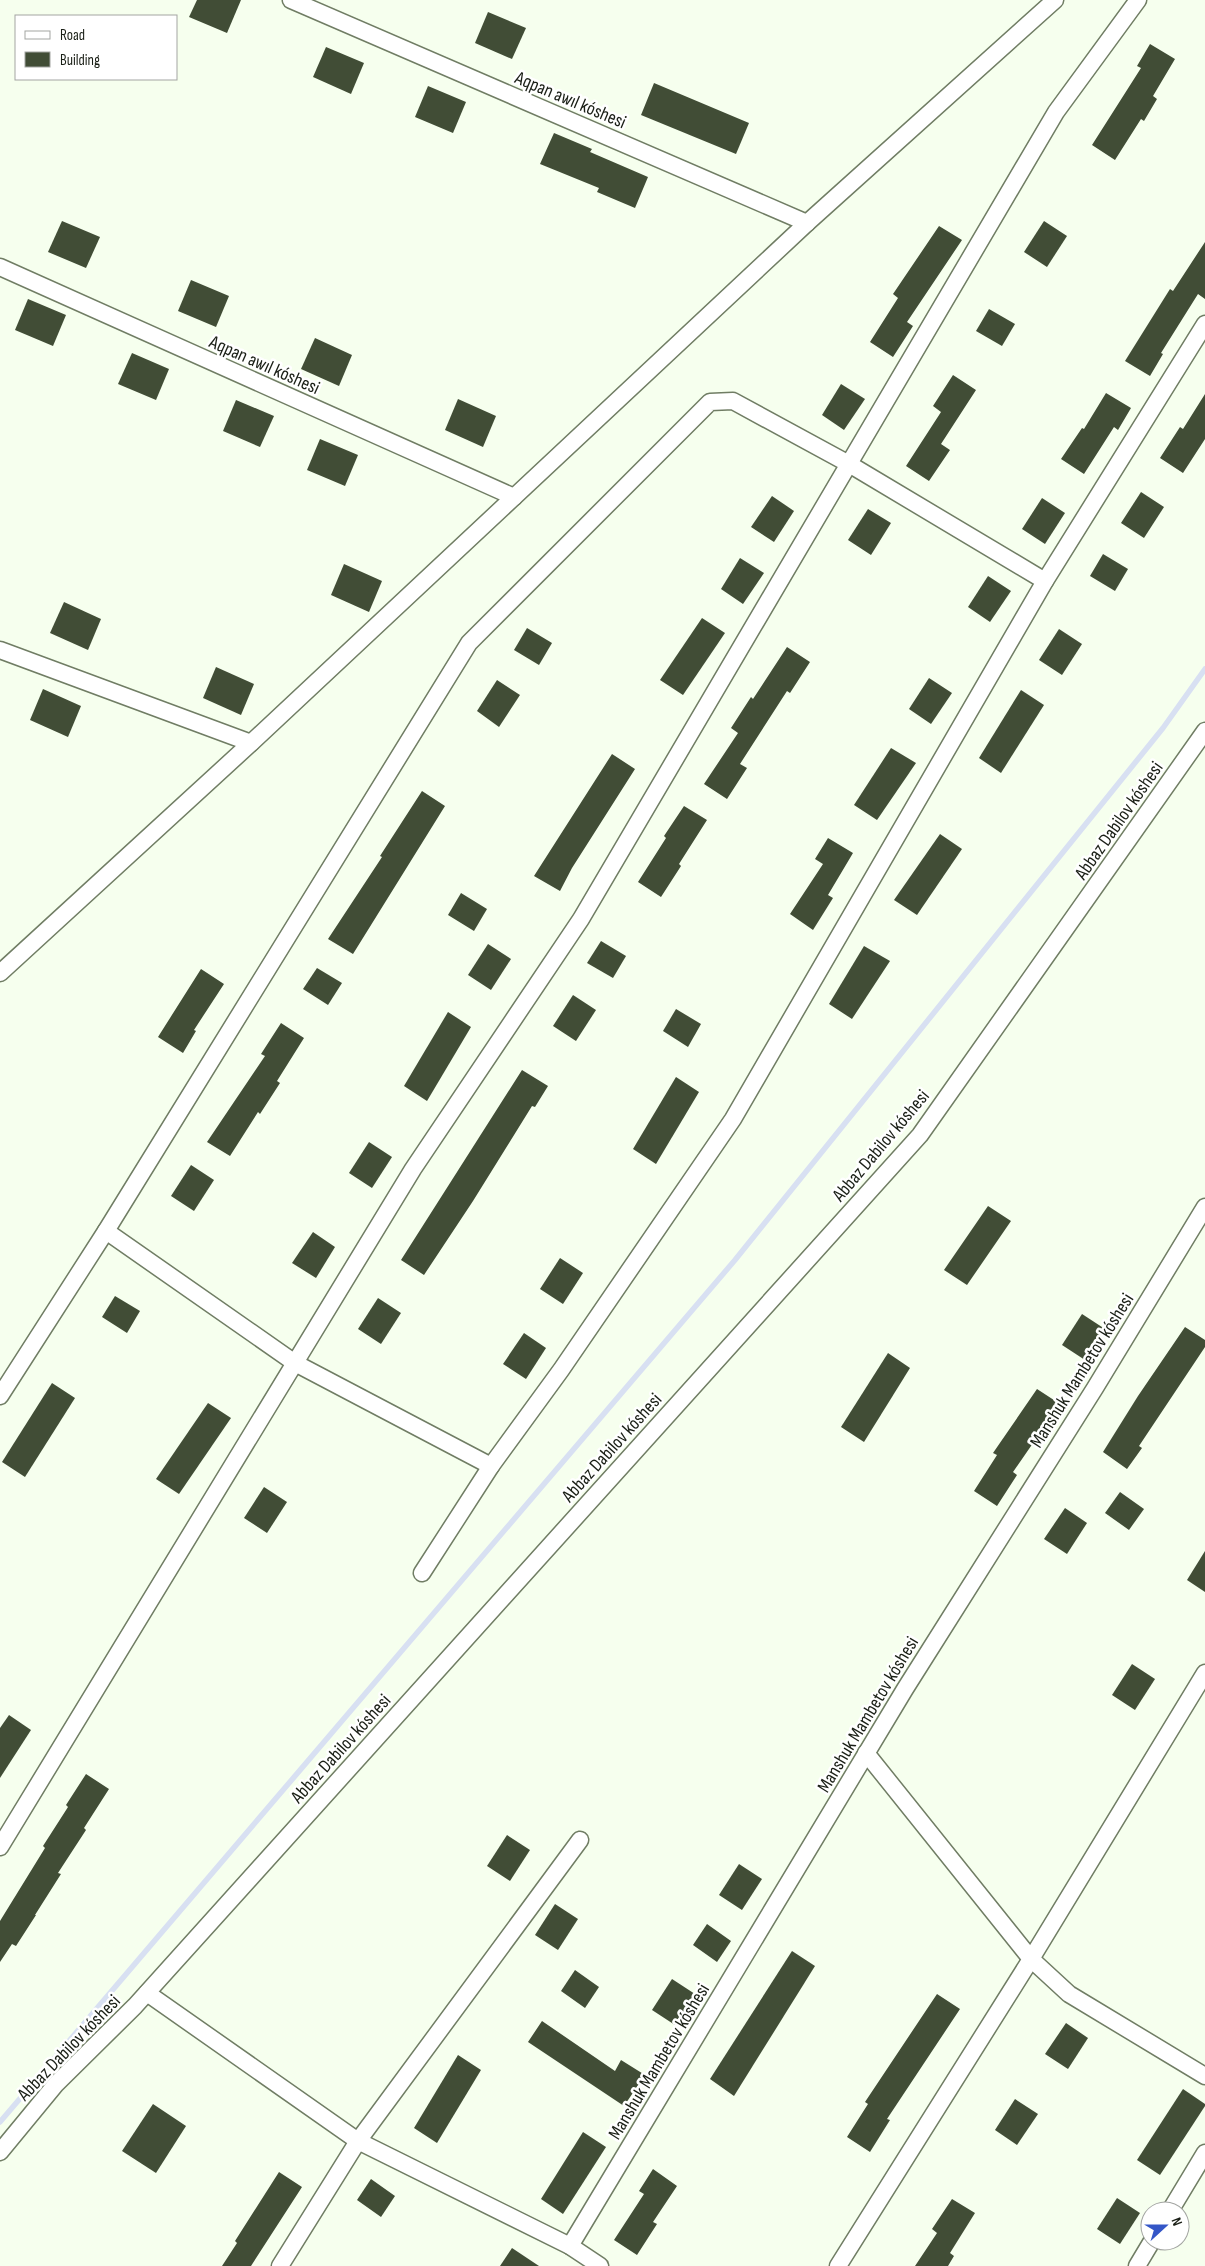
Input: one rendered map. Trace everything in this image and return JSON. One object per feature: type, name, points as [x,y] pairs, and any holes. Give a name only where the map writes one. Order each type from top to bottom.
[{"type":"street","name":"Aqpan awıl kóshesi","points":[[292,0],[807,223]]},
{"type":"street","points":[[0,973],[252,743],[807,223],[1055,0]]},
{"type":"street","points":[[0,1847],[413,1169],[581,919],[1056,112],[1138,0]]},
{"type":"street","name":"Aqpan awıl kóshesi","points":[[0,267],[514,497]]},
{"type":"street","points":[[422,1573],[491,1466],[561,1370],[733,1118],[1046,581],[1205,324]]},
{"type":"street","points":[[0,1396],[106,1231],[469,643],[710,402],[733,401],[849,464],[1046,581]]},
{"type":"street","points":[[0,650],[252,743]]},
{"type":"street","name":"Abbaz Dabilov kóshesi","points":[[0,2152],[56,2084],[147,1993],[920,1135],[1205,731]]},
{"type":"street","name":"Manshuk Mambetov kóshesi","points":[[570,2246],[866,1753],[1095,1388],[1205,1207]]},
{"type":"street","points":[[106,1231],[295,1363],[491,1466]]},
{"type":"street","points":[[838,2266],[1031,1959],[1205,1674]]},
{"type":"street","points":[[866,1753],[1031,1959],[1069,1994],[1205,2076]]},
{"type":"street","points":[[280,2266],[358,2141],[580,1840]]},
{"type":"street","points":[[147,1993],[358,2141],[570,2246],[600,2266]]},
{"type":"street","points":[[1176,2201],[1205,2152]]},
{"type":"street","points":[[1137,2266],[1146,2251]]},
{"type":"building","points":[[197,0],[241,0],[227,33],[189,17]]},
{"type":"building","points":[[488,12],[526,28],[512,59],[475,43]]},
{"type":"building","points":[[1150,44],[1175,59],[1153,96],[1157,99],[1144,121],[1141,119],[1115,160],[1092,145],[1141,68],[1137,66]]},
{"type":"building","points":[[326,47],[364,63],[351,94],[313,77]]},
{"type":"building","points":[[654,83],[749,123],[736,154],[641,115]]},
{"type":"building","points":[[428,86],[466,102],[453,133],[415,117]]},
{"type":"building","points":[[554,133],[592,149],[590,152],[648,177],[635,208],[597,192],[599,188],[540,164]]},
{"type":"building","points":[[62,221],[100,237],[86,268],[48,252]]},
{"type":"building","points":[[1044,221],[1067,236],[1047,267],[1024,252]]},
{"type":"building","points":[[939,226],[962,240],[907,322],[913,326],[893,357],[870,342],[898,298],[893,294]]},
{"type":"building","points":[[1205,242],[1205,299],[1198,294],[1161,353],[1163,354],[1150,376],[1125,361],[1170,289],[1173,291]]},
{"type":"building","points":[[191,280],[229,296],[216,327],[178,311]]},
{"type":"building","points":[[28,299],[66,315],[53,346],[15,330]]},
{"type":"building","points":[[989,309],[1015,324],[1002,346],[976,331]]},
{"type":"building","points":[[315,338],[352,355],[339,386],[301,369]]},
{"type":"building","points":[[132,353],[169,369],[156,400],[118,384]]},
{"type":"building","points":[[953,375],[976,390],[941,444],[950,450],[929,481],[906,466],[941,412],[933,406]]},
{"type":"building","points":[[841,384],[865,399],[844,430],[822,415]]},
{"type":"building","points":[[1106,393],[1131,408],[1118,430],[1114,427],[1084,474],[1061,459],[1082,428],[1084,429]]},
{"type":"building","points":[[1205,394],[1205,439],[1183,473],[1160,458],[1180,427],[1183,429]]},
{"type":"building","points":[[458,399],[496,416],[483,447],[445,430]]},
{"type":"building","points":[[236,400],[274,416],[260,447],[223,431]]},
{"type":"building","points":[[320,439],[358,455],[345,486],[307,470]]},
{"type":"building","points":[[1141,492],[1164,507],[1144,538],[1121,523]]},
{"type":"building","points":[[772,496],[794,511],[774,542],[751,527]]},
{"type":"building","points":[[1042,498],[1065,513],[1045,544],[1022,529]]},
{"type":"building","points":[[868,509],[891,523],[871,555],[848,540]]},
{"type":"building","points":[[1103,554],[1128,569],[1115,591],[1090,576]]},
{"type":"building","points":[[740,558],[764,573],[743,604],[721,589]]},
{"type":"building","points":[[344,564],[382,581],[369,612],[331,595]]},
{"type":"building","points":[[988,576],[1011,591],[990,622],[968,607]]},
{"type":"building","points":[[64,602],[101,619],[88,650],[50,633]]},
{"type":"building","points":[[702,618],[725,633],[683,695],[660,680]]},
{"type":"building","points":[[527,628],[552,643],[539,665],[514,650]]},
{"type":"building","points":[[1059,629],[1082,644],[1062,675],[1039,660]]},
{"type":"building","points":[[787,647],[810,662],[790,693],[787,691],[740,764],[747,768],[727,799],[704,784],[738,733],[731,728],[751,697],[753,699]]},
{"type":"building","points":[[216,667],[254,684],[241,715],[203,698]]},
{"type":"building","points":[[929,678],[952,693],[931,724],[909,709]]},
{"type":"building","points":[[497,680],[520,695],[499,727],[477,711]]},
{"type":"building","points":[[43,689],[81,706],[68,737],[30,720]]},
{"type":"building","points":[[1021,690],[1044,705],[1001,773],[979,758]]},
{"type":"building","points":[[891,748],[916,763],[877,820],[854,805]]},
{"type":"building","points":[[612,754],[635,769],[572,868],[560,891],[534,876]]},
{"type":"building","points":[[422,791],[445,806],[353,954],[328,939],[382,857],[380,856]]},
{"type":"building","points":[[684,806],[707,820],[661,897],[638,882],[666,838],[664,836]]},
{"type":"building","points":[[940,834],[962,849],[917,915],[894,900]]},
{"type":"building","points":[[828,838],[853,853],[828,895],[833,898],[813,930],[790,914],[823,864],[815,859]]},
{"type":"building","points":[[461,893],[487,909],[474,931],[448,915]]},
{"type":"building","points":[[601,941],[626,956],[613,978],[587,963]]},
{"type":"building","points":[[488,944],[511,959],[491,990],[468,975]]},
{"type":"building","points":[[864,946],[890,961],[852,1019],[829,1004]]},
{"type":"building","points":[[317,968],[342,983],[328,1005],[303,989]]},
{"type":"building","points":[[201,969],[224,984],[194,1030],[196,1031],[183,1053],[158,1037]]},
{"type":"building","points":[[573,995],[596,1010],[576,1041],[553,1026]]},
{"type":"building","points":[[676,1009],[701,1024],[688,1047],[663,1031]]},
{"type":"building","points":[[448,1012],[471,1027],[427,1101],[404,1086]]},
{"type":"building","points":[[281,1023],[304,1038],[277,1081],[280,1083],[260,1114],[258,1112],[230,1156],[207,1142],[265,1056],[261,1054]]},
{"type":"building","points":[[522,1070],[548,1086],[535,1107],[532,1106],[424,1275],[401,1260]]},
{"type":"building","points":[[676,1077],[699,1092],[656,1164],[633,1149]]},
{"type":"building","points":[[369,1142],[392,1157],[372,1188],[349,1173]]},
{"type":"building","points":[[191,1165],[214,1180],[194,1211],[171,1196]]},
{"type":"building","points":[[988,1206],[1011,1221],[967,1285],[944,1270]]},
{"type":"building","points":[[313,1232],[335,1247],[316,1278],[292,1263]]},
{"type":"building","points":[[560,1258],[583,1273],[563,1304],[540,1289]]},
{"type":"building","points":[[115,1296],[140,1311],[127,1333],[102,1317]]},
{"type":"building","points":[[378,1298],[401,1313],[381,1344],[358,1329]]},
{"type":"building","points":[[1082,1314],[1105,1329],[1085,1360],[1062,1345]]},
{"type":"building","points":[[1185,1327],[1205,1340],[1205,1347],[1139,1446],[1142,1448],[1127,1469],[1103,1452]]},
{"type":"building","points":[[524,1333],[546,1348],[526,1379],[503,1364]]},
{"type":"building","points":[[888,1353],[910,1368],[864,1442],[841,1427]]},
{"type":"building","points":[[52,1383],[75,1398],[25,1477],[2,1462]]},
{"type":"building","points":[[1037,1389],[1060,1404],[1013,1472],[1017,1475],[997,1506],[974,1491],[997,1455],[993,1453]]},
{"type":"building","points":[[208,1403],[231,1418],[179,1494],[156,1479]]},
{"type":"building","points":[[264,1487],[287,1502],[267,1533],[244,1518]]},
{"type":"building","points":[[1120,1492],[1144,1509],[1129,1530],[1105,1513]]},
{"type":"building","points":[[1065,1508],[1087,1523],[1067,1554],[1044,1539]]},
{"type":"building","points":[[1205,1551],[1205,1592],[1187,1580]]},
{"type":"building","points":[[1132,1664],[1155,1679],[1135,1710],[1112,1695]]},
{"type":"building","points":[[9,1715],[31,1730],[0,1778],[0,1728]]},
{"type":"building","points":[[86,1774],[109,1789],[84,1828],[86,1830],[58,1873],[61,1874],[36,1915],[16,1946],[12,1944],[0,1962],[0,1921],[45,1848],[43,1846]]},
{"type":"building","points":[[507,1835],[530,1850],[510,1881],[487,1866]]},
{"type":"building","points":[[739,1864],[762,1879],[742,1910],[719,1895]]},
{"type":"building","points":[[555,1904],[578,1919],[558,1950],[535,1935]]},
{"type":"building","points":[[707,1924],[731,1941],[717,1962],[693,1945]]},
{"type":"building","points":[[792,1951],[815,1966],[734,2096],[710,2079]]},
{"type":"building","points":[[575,1970],[599,1987],[585,2008],[561,1991]]},
{"type":"building","points":[[672,1979],[695,1994],[675,2025],[652,2010]]},
{"type":"building","points":[[937,1994],[960,2009],[887,2119],[890,2120],[870,2152],[847,2137],[868,2104],[865,2102]]},
{"type":"building","points":[[542,2021],[615,2071],[621,2060],[645,2075],[624,2106],[528,2042]]},
{"type":"building","points":[[1066,2023],[1088,2038],[1068,2069],[1045,2054]]},
{"type":"building","points":[[458,2055],[481,2070],[437,2143],[414,2128]]},
{"type":"building","points":[[1183,2089],[1205,2104],[1205,2106],[1160,2175],[1137,2160]]},
{"type":"building","points":[[1015,2099],[1038,2114],[1017,2145],[995,2130]]},
{"type":"building","points":[[153,2104],[186,2126],[156,2173],[122,2151]]},
{"type":"building","points":[[583,2132],[606,2147],[563,2214],[541,2199]]},
{"type":"building","points":[[653,2169],[677,2186],[653,2222],[657,2224],[637,2255],[614,2240],[644,2194],[639,2191]]},
{"type":"building","points":[[279,2172],[302,2187],[251,2266],[222,2266],[237,2243],[235,2241]]},
{"type":"building","points":[[371,2179],[395,2196],[381,2217],[357,2200]]},
{"type":"building","points":[[1117,2198],[1140,2213],[1120,2244],[1097,2229]]},
{"type":"building","points":[[952,2199],[975,2213],[950,2253],[954,2256],[948,2266],[915,2266],[937,2233],[932,2229]]},
{"type":"building","points":[[512,2248],[539,2266],[500,2266]]},
{"type":"waterway","points":[[0,2122],[735,1260],[1163,728],[1205,669]]}]
